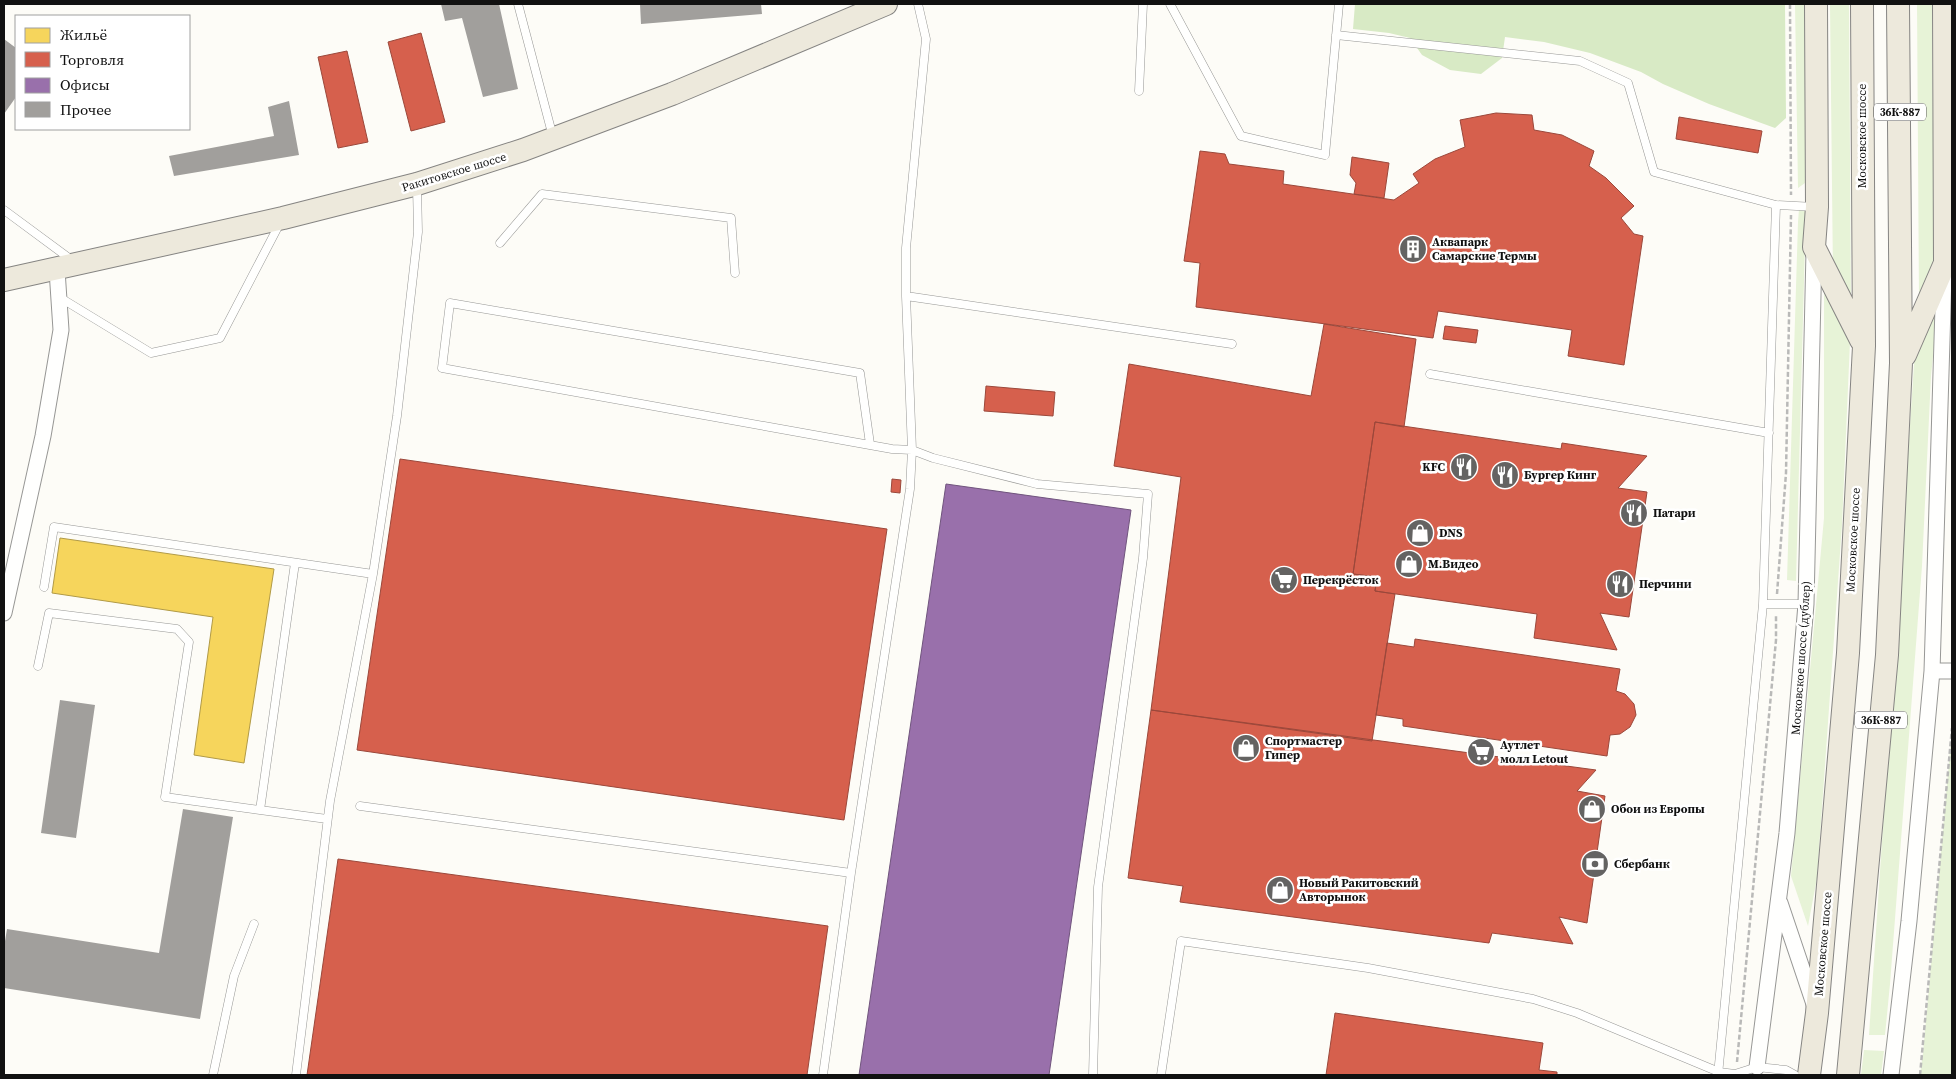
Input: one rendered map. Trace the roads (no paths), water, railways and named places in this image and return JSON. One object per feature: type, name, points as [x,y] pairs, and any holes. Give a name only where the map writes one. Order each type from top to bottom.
[{"type":"main road","name":"Ракитовское шоссе","points":[[4,280],[56,270],[283,218],[416,184],[523,150],[672,94],[886,4]]},
{"type":"main road","points":[[1816,4],[1817,207],[1814,248],[1864,346]]},
{"type":"main road","name":"Московское шоссе","points":[[1810,1075],[1818,1013],[1848,653],[1864,346],[1862,4]]},
{"type":"main road","name":"36К-887","points":[[1848,1075],[1887,655],[1901,363],[1898,4]]},
{"type":"main road","points":[[1901,363],[1945,263],[1949,135],[1944,4]]},
{"type":"street","name":"Московское шоссе (дублер)","points":[[1757,1067],[1787,833],[1806,604],[1814,248]]},
{"type":"street","points":[[1891,1075],[1909,921],[1932,670],[1945,263]]},
{"type":"street","points":[[4,613],[43,436],[61,330],[56,270]]},
{"type":"street","points":[[1932,670],[1952,671]]},
{"type":"street","points":[[1779,899],[1818,1013]]},
{"type":"lane","points":[[518,4],[553,138]]},
{"type":"lane","points":[[823,1075],[851,873],[910,489],[912,450],[906,248],[926,39],[918,4]]},
{"type":"lane","points":[[1139,91],[1143,4]]},
{"type":"lane","points":[[1170,4],[1241,136],[1325,155],[1339,4]]},
{"type":"lane","points":[[1336,35],[1580,61],[1628,83],[1654,172],[1776,205],[1817,207]]},
{"type":"lane","points":[[296,1075],[328,819],[373,574],[397,416],[418,232],[416,184]]},
{"type":"lane","points":[[500,242],[542,194],[731,218],[735,273]]},
{"type":"lane","points":[[1718,1073],[1762,604],[1770,433],[1776,205]]},
{"type":"lane","points":[[4,210],[78,265]]},
{"type":"lane","points":[[58,296],[151,353],[220,338],[283,218]]},
{"type":"lane","points":[[906,296],[1232,344]]},
{"type":"lane","points":[[870,444],[860,374],[450,304],[442,368],[870,444],[912,450],[933,458],[1037,484],[1148,494],[1143,558],[1098,887],[1093,1075]]},
{"type":"lane","points":[[1430,374],[1770,433]]},
{"type":"lane","points":[[44,587],[54,528],[373,574]]},
{"type":"lane","points":[[260,810],[295,563]]},
{"type":"lane","points":[[1762,604],[1806,604]]},
{"type":"lane","points":[[38,666],[49,613],[177,629],[189,642],[165,797],[328,819]]},
{"type":"lane","points":[[360,806],[851,873]]},
{"type":"lane","points":[[213,1075],[234,976],[254,924]]},
{"type":"lane","points":[[1160,1075],[1181,941],[1430,979],[1533,999],[1577,1013],[1718,1073],[1736,1075],[1757,1067],[1786,1070],[1795,1075]]},
{"type":"place","name":"Аквапарк Самарские Термы","points":[[1413,249]]},
{"type":"place","name":"KFC","points":[[1464,467]]},
{"type":"place","name":"Бургер Кинг","points":[[1505,475]]},
{"type":"place","name":"Патари","points":[[1634,513]]},
{"type":"place","name":"DNS","points":[[1420,533]]},
{"type":"place","name":"М.Видео","points":[[1409,564]]},
{"type":"place","name":"Перекрёсток","points":[[1284,580]]},
{"type":"place","name":"Перчини","points":[[1620,584]]},
{"type":"place","name":"Спортмастер Гипер","points":[[1246,748]]},
{"type":"place","name":"Аутлет молл Letout","points":[[1481,752]]},
{"type":"place","name":"Обои из Европы","points":[[1592,809]]},
{"type":"place","name":"Сбербанк","points":[[1595,864]]},
{"type":"place","name":"Новый Ракитовский Авторынок","points":[[1280,890]]}]
